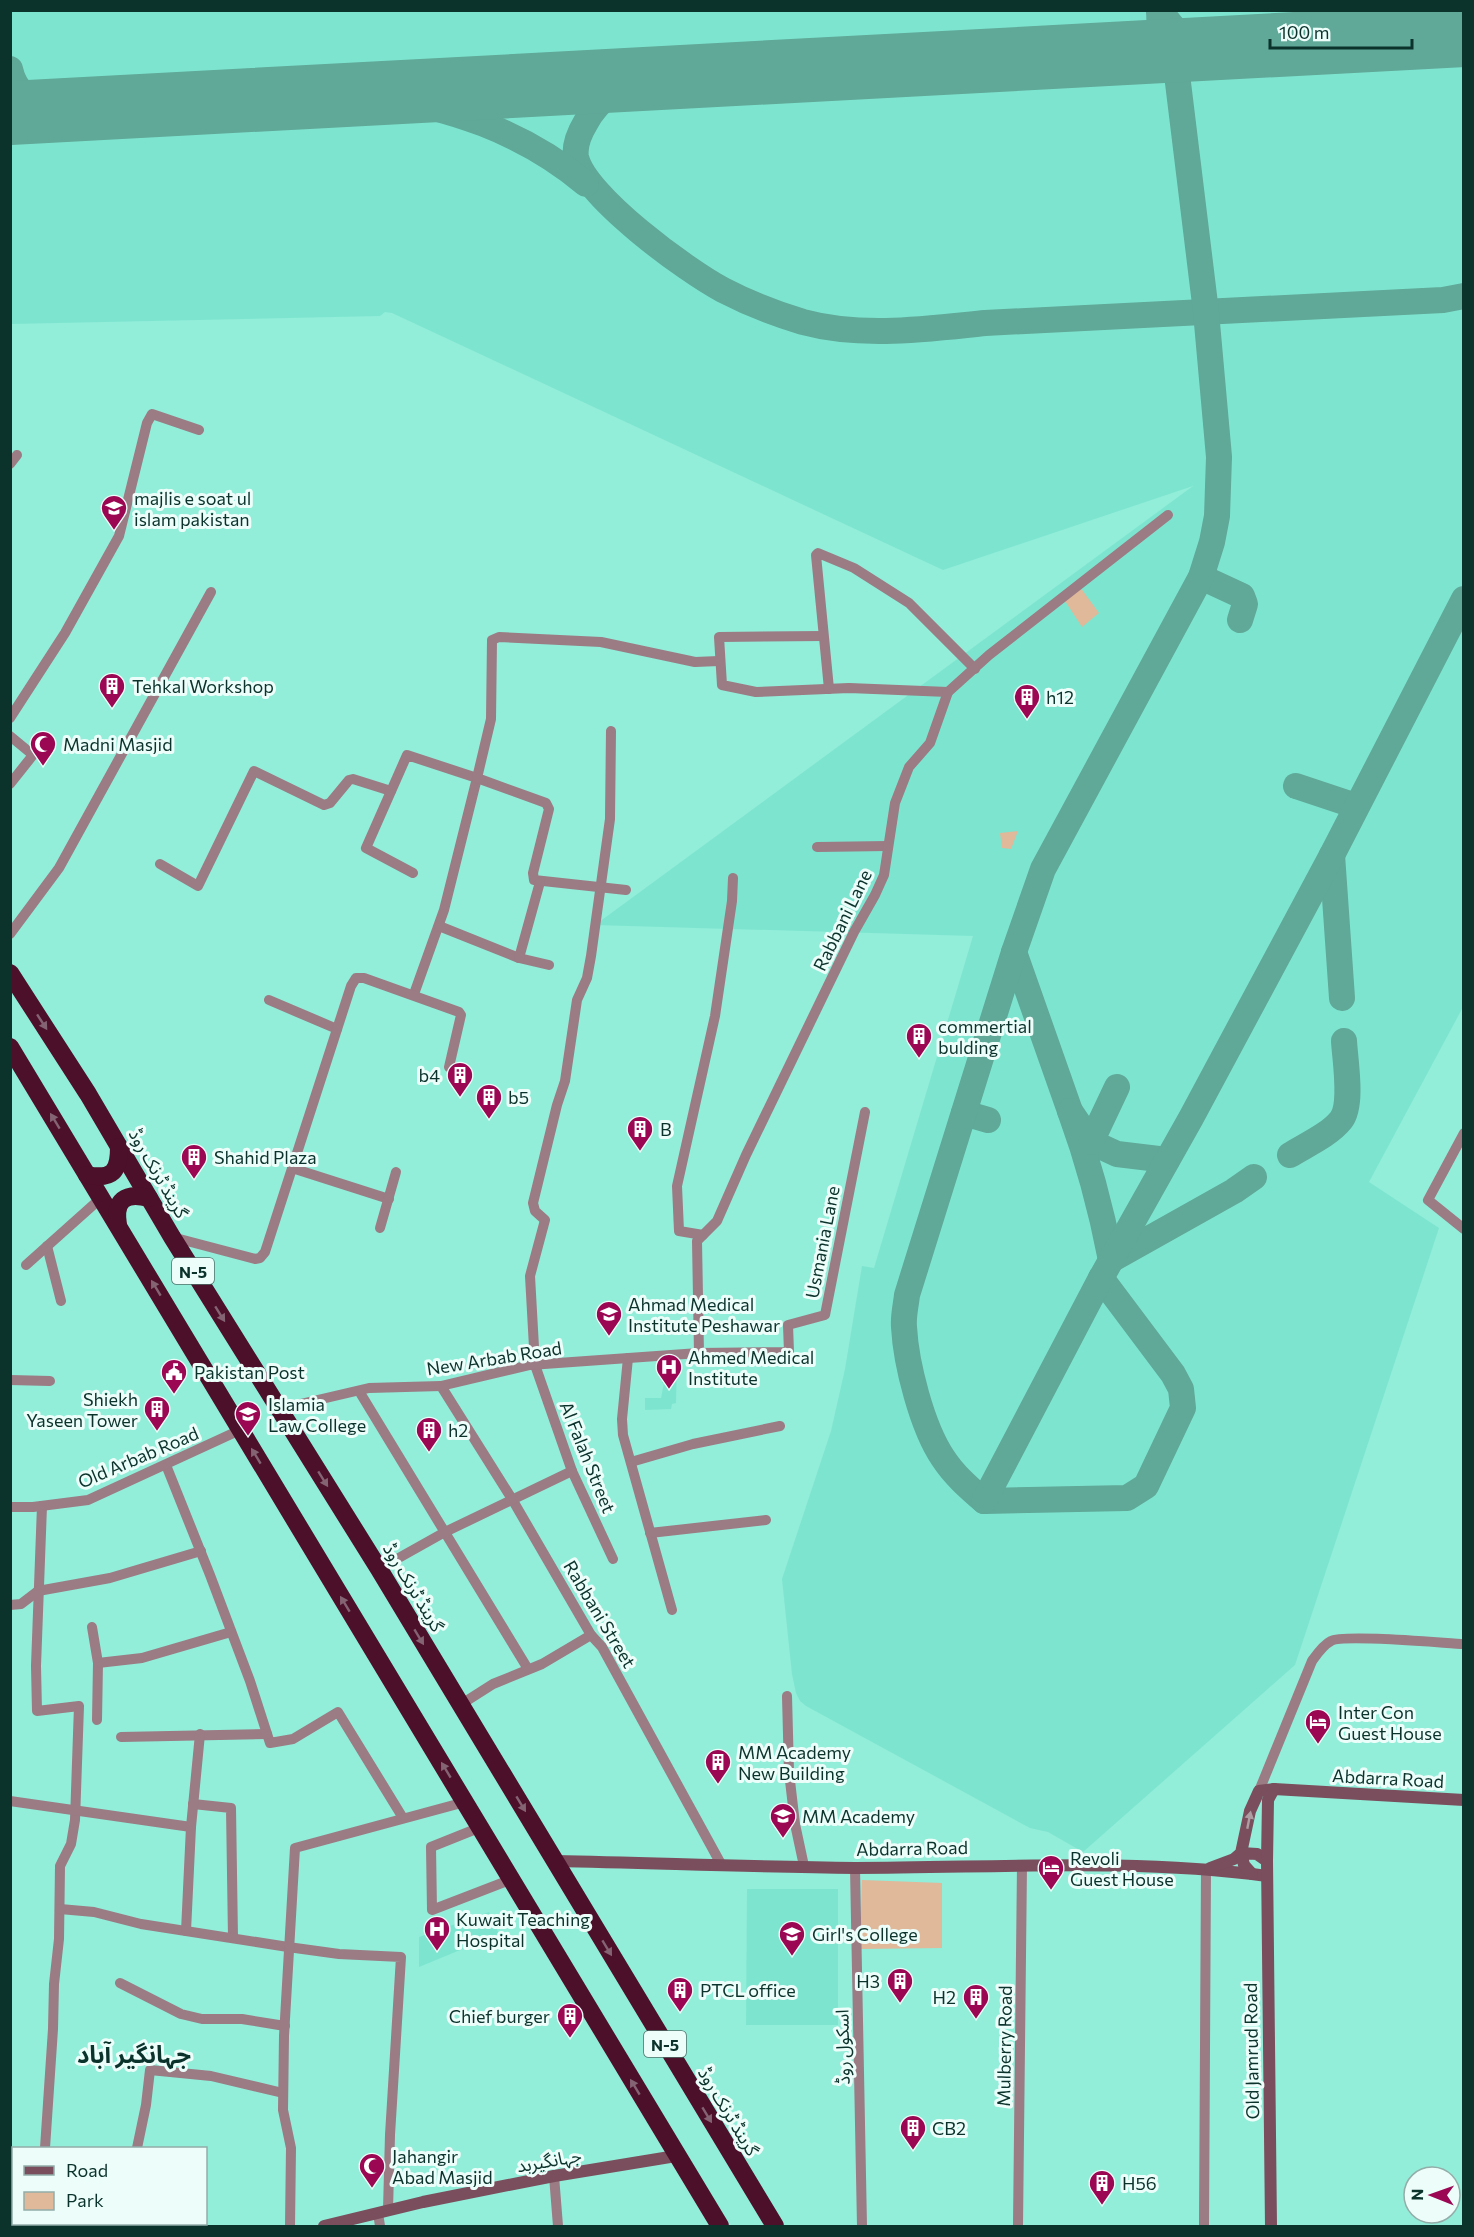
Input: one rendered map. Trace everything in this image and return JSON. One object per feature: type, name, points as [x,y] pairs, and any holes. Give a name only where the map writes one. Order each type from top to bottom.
[{"type":"highway","name":"گرینڈ ٹرنک روڈ","points":[[10,973],[88,1094],[172,1237],[379,1569],[775,2226]]},
{"type":"highway","name":"N-5","points":[[10,1047],[720,2226]]},
{"type":"highway","points":[[87,1175],[103,1177],[115,1171],[119,1163],[119,1147]]},
{"type":"highway","points":[[118,1225],[116,1213],[122,1200],[128,1196],[149,1198]]},
{"type":"street","points":[[10,718],[66,633],[119,536],[147,423],[152,414],[199,430]]},
{"type":"street","points":[[10,464],[18,455]]},
{"type":"street","points":[[823,636],[719,637],[719,661],[723,687],[756,692],[829,689],[948,692],[1168,515]]},
{"type":"street","points":[[829,689],[816,555],[818,553],[854,568],[909,603],[975,669]]},
{"type":"street","points":[[10,934],[59,868],[211,592]]},
{"type":"street","points":[[414,994],[439,926],[491,719],[492,644],[496,637],[601,642],[695,662],[719,661]]},
{"type":"street","name":"Rabbani Lane","points":[[699,1353],[697,1241],[717,1221],[746,1155],[875,895],[884,875],[895,803],[909,767],[930,743],[948,692]]},
{"type":"street","points":[[600,888],[610,819],[611,731]]},
{"type":"street","points":[[10,736],[33,755],[10,784]]},
{"type":"street","points":[[413,873],[366,848],[407,755],[546,803],[549,809],[533,873],[534,880],[626,890]]},
{"type":"street","points":[[160,864],[198,886],[254,771],[324,805],[330,803],[349,780],[353,779],[391,791]]},
{"type":"street","points":[[817,847],[888,846]]},
{"type":"street","points":[[703,1235],[679,1231],[677,1186],[715,1016],[734,878]]},
{"type":"street","points":[[519,958],[540,882]]},
{"type":"street","name":"Al Falah Street","points":[[600,888],[587,978],[577,1000],[565,1081],[533,1203],[535,1211],[545,1220],[530,1276],[535,1365],[572,1471],[613,1559]]},
{"type":"street","points":[[439,926],[519,958],[549,965]]},
{"type":"street","points":[[172,1237],[255,1259],[260,1258],[265,1252],[351,986],[356,978],[364,978],[414,994],[460,1013],[449,1067]]},
{"type":"street","points":[[269,1000],[337,1029]]},
{"type":"street","name":"Usmania Lane","points":[[789,1352],[788,1325],[825,1315],[866,1112]]},
{"type":"street","points":[[1464,1132],[1428,1200],[1464,1229]]},
{"type":"street","points":[[292,1168],[389,1199]]},
{"type":"street","points":[[380,1228],[396,1172]]},
{"type":"street","points":[[26,1265],[101,1198]]},
{"type":"street","points":[[47,1246],[61,1301]]},
{"type":"street","name":"New Arbab Road","points":[[279,1409],[369,1388],[441,1386],[535,1365],[699,1353],[789,1352]]},
{"type":"street","points":[[628,1358],[622,1419],[623,1435],[672,1610]]},
{"type":"street","points":[[10,1380],[50,1381]]},
{"type":"street","name":"Rabbani Street","points":[[441,1386],[513,1499],[591,1635],[602,1647],[721,1864]]},
{"type":"street","points":[[358,1391],[528,1669]]},
{"type":"street","points":[[631,1462],[693,1444],[780,1426]]},
{"type":"street","name":"Old Arbab Road","points":[[10,1507],[42,1506],[88,1500],[240,1430]]},
{"type":"street","points":[[166,1465],[201,1551],[270,1743],[293,1739],[338,1712],[403,1818]]},
{"type":"street","points":[[379,1569],[445,1532],[572,1471]]},
{"type":"street","points":[[42,1506],[36,1666],[37,1711],[79,1706],[75,1811],[71,1844],[60,1866],[60,1909],[45,2147]]},
{"type":"street","points":[[650,1533],[766,1520]]},
{"type":"street","points":[[10,1605],[21,1604],[38,1591],[110,1578],[201,1551]]},
{"type":"street","points":[[92,1627],[98,1663],[97,1720]]},
{"type":"street","points":[[98,1663],[141,1658],[231,1632]]},
{"type":"street","points":[[460,1705],[493,1684],[528,1669],[591,1635]]},
{"type":"street","points":[[1252,1874],[1244,1865],[1240,1854],[1250,1811],[1311,1661],[1322,1648],[1333,1639],[1366,1638],[1464,1644]]},
{"type":"street","points":[[787,1696],[790,1783],[795,1824],[804,1866]]},
{"type":"street","points":[[186,1931],[191,1827],[200,1734]]},
{"type":"street","points":[[121,1737],[267,1734]]},
{"type":"street","name":"Abdarra Road","points":[[1259,1791],[1274,1789],[1464,1800]]},
{"type":"street","name":"Old Jamrud Road","points":[[1271,2226],[1267,1861],[1268,1800],[1274,1789]]},
{"type":"street","points":[[10,1801],[191,1827]]},
{"type":"street","points":[[290,2226],[291,2148],[283,2110],[283,2093],[288,1947],[295,1848],[465,1802]]},
{"type":"street","points":[[193,1804],[231,1808],[233,1938]]},
{"type":"street","points":[[481,1827],[431,1847],[432,1910],[512,1879]]},
{"type":"street","points":[[1204,2226],[1206,1869],[1234,1859],[1240,1854],[1257,1854],[1267,1861]]},
{"type":"street","name":"Abdarra Road","points":[[556,1862],[855,1868],[1022,1865],[1206,1869],[1267,1876]]},
{"type":"street","name":"Mulberry Road","points":[[1018,2226],[1022,1865]]},
{"type":"street","name":"اسکول روڈ","points":[[855,1868],[862,2226]]},
{"type":"street","points":[[60,1909],[94,1912],[141,1924],[288,1947],[339,1954],[401,1957],[390,2135],[380,2226]]},
{"type":"street","points":[[120,1983],[181,2014],[202,2019],[242,2019],[285,2026]]},
{"type":"street","points":[[137,2147],[150,2070],[211,2076],[283,2093]]},
{"type":"street","name":"جہانگیربد","points":[[324,2226],[352,2223],[383,2211],[554,2176],[676,2156]]},
{"type":"street","points":[[554,2176],[558,2226]]},
{"type":"shaded area","points":[[10,11],[1463,11],[1463,1007],[1369,1182],[1439,1228],[1295,1665],[1083,1852],[1048,1832],[1030,1828],[806,1706],[796,1693],[792,1674],[782,1579],[831,1431],[845,1369],[862,1266],[874,1268],[973,936],[595,925],[1193,486],[943,570],[392,313],[385,312],[380,316],[11,324]]},
{"type":"shaded area","name":"Ahmed Medical Institute","points":[[665,1359],[677,1359],[676,1403],[672,1404],[671,1409],[645,1410],[645,1398],[661,1398]]},
{"type":"shaded area","name":"Girl's College","points":[[747,1889],[838,1889],[838,2025],[746,2025]]},
{"type":"shaded area","name":"Kuwait Teaching Hospital","points":[[489,1912],[499,1934],[419,1967],[419,1937]]},
{"type":"green space","points":[[1080,587],[1099,613],[1082,627],[1065,601]]},
{"type":"green space","points":[[1018,831],[1011,849],[1002,848],[1000,833]]},
{"type":"green space","points":[[862,1880],[942,1883],[942,1948],[860,1949]]},
{"type":"taxiway","points":[[1159,10],[1185,42],[1206,48]]},
{"type":"taxiway","points":[[1144,52],[1150,49],[1156,40],[1159,29],[1159,10]]},
{"type":"taxiway","points":[[1101,1278],[1173,1374],[1181,1389],[1183,1408],[1146,1486],[1127,1498],[984,1501],[947,1464],[928,1430],[916,1395],[905,1342],[904,1319],[907,1295],[1014,952],[1043,869],[1201,577],[1217,516],[1219,457],[1206,312],[1174,50]]},
{"type":"taxiway","points":[[10,69],[15,83],[24,95],[48,111]]},
{"type":"taxiway","points":[[642,79],[610,95],[591,114],[580,134],[576,148],[576,157],[583,173],[597,192],[617,211],[686,267],[733,295],[803,322],[848,330],[894,331],[985,323],[1443,300],[1464,296]]},
{"type":"taxiway","points":[[368,95],[456,114],[510,135],[562,165],[586,184]]},
{"type":"taxiway","points":[[1201,577],[1242,596],[1245,604],[1240,620]]},
{"type":"taxiway","points":[[984,1501],[1101,1278],[1191,1118],[1332,855],[1464,599]]},
{"type":"taxiway","points":[[1296,786],[1356,806]]},
{"type":"taxiway","points":[[1332,855],[1342,998]]},
{"type":"taxiway","points":[[1014,952],[1070,1111],[1091,1142],[1117,1154],[1167,1160]]},
{"type":"taxiway","points":[[1290,1155],[1330,1130],[1345,1113],[1347,1070],[1344,1041]]},
{"type":"taxiway","points":[[1091,1142],[1117,1087]]},
{"type":"taxiway","points":[[1070,1111],[1094,1184],[1111,1260],[1234,1191],[1254,1177]]},
{"type":"taxiway","points":[[964,1113],[988,1120]]},
{"type":"runway","points":[[10,113],[1464,35]]},
{"type":"place","name":"majlis e soat ul islam pakistan","points":[[114,531]]},
{"type":"place","name":"Tehkal Workshop","points":[[112,709]]},
{"type":"place","name":"h12","points":[[1027,720]]},
{"type":"place","name":"Madni Masjid","points":[[43,767]]},
{"type":"place","name":"commertial bulding","points":[[919,1059]]},
{"type":"place","name":"b4","points":[[460,1098]]},
{"type":"place","name":"b5","points":[[489,1120]]},
{"type":"place","name":"B","points":[[640,1152]]},
{"type":"place","name":"Shahid Plaza","points":[[194,1180]]},
{"type":"place","name":"Ahmad Medical Institute Peshawar","points":[[609,1337]]},
{"type":"place","name":"Ahmed Medical Institute","points":[[669,1390]]},
{"type":"place","name":"Pakistan Post","points":[[174,1395]]},
{"type":"place","name":"Shiekh Yaseen Tower","points":[[157,1432]]},
{"type":"place","name":"Islamia Law College","points":[[248,1437]]},
{"type":"place","name":"h2","points":[[429,1453]]},
{"type":"place","name":"Inter Con Guest House","points":[[1318,1745]]},
{"type":"place","name":"MM Academy New Building","points":[[718,1785]]},
{"type":"place","name":"MM Academy","points":[[783,1839]]},
{"type":"place","name":"Revoli Guest House","points":[[1051,1891]]},
{"type":"place","name":"Kuwait Teaching Hospital","points":[[437,1952]]},
{"type":"place","name":"Girl's College","points":[[792,1957]]},
{"type":"place","name":"H3","points":[[900,2004]]},
{"type":"place","name":"PTCL office","points":[[680,2013]]},
{"type":"place","name":"H2","points":[[976,2020]]},
{"type":"place","name":"Chief burger","points":[[570,2039]]},
{"type":"place","name":"CB2","points":[[913,2151]]},
{"type":"place","name":"Jahangir Abad Masjid","points":[[372,2189]]},
{"type":"place","name":"H56","points":[[1102,2206]]},
{"type":"district","name":"جہانگیر آباد","points":[[134,2053]]}]
